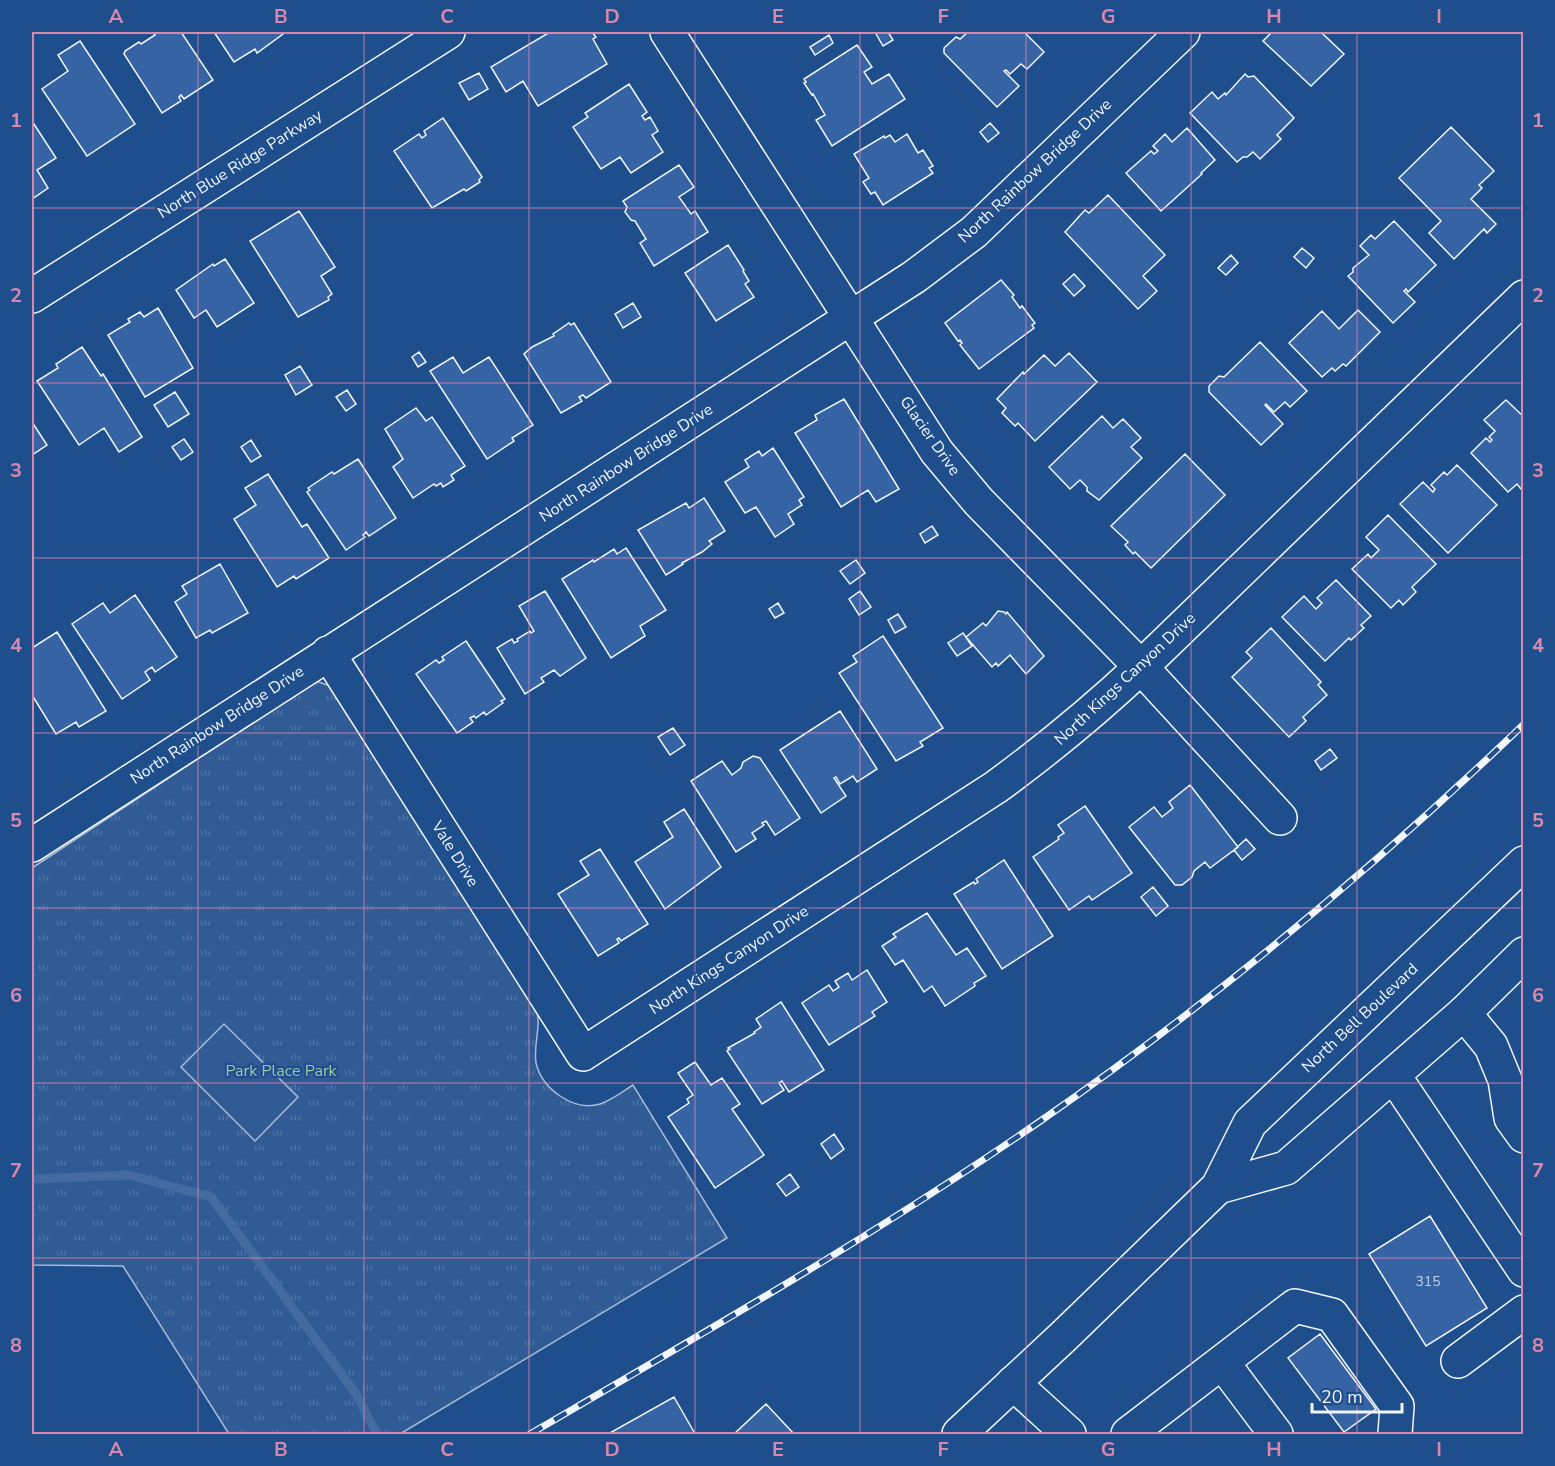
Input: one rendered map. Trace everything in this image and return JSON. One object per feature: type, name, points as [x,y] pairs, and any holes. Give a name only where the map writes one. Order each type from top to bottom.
[{"type":"street","name":"North Blue Ridge Parkway","points":[[32,296],[448,32]]},
{"type":"street","name":"Glacier Drive","points":[[667,32],[853,318],[937,452],[979,502],[1140,667],[1280,818]]},
{"type":"street","name":"North Rainbow Bridge Drive","points":[[32,845],[914,277],[974,232],[1183,32]]},
{"type":"street","name":"North Kings Canyon Drive","points":[[583,1054],[996,787],[1049,748],[1095,710],[1524,297]]},
{"type":"street","name":"Vale Drive","points":[[328,653],[583,1054]]},
{"type":"street","name":"North Bell Boulevard","points":[[959,1434],[1218,1187],[1250,1123],[1524,863]]},
{"type":"street","name":"North Bell Boulevard","points":[[1218,1187],[1286,1168],[1394,1076],[1464,1013],[1524,954]]},
{"type":"street","points":[[1464,1013],[1491,1046],[1505,1080],[1511,1118],[1524,1136]]},
{"type":"street","points":[[1394,1076],[1524,1270]]},
{"type":"street","points":[[1130,1434],[1295,1306],[1332,1316],[1397,1406],[1395,1434]]},
{"type":"street","points":[[1458,1361],[1524,1312]]},
{"type":"street","points":[[1222,1362],[1276,1434]]},
{"type":"street","points":[[1013,1383],[1070,1434]]},
{"type":"green space","name":"Park Place Park","points":[[316,681],[330,686],[536,1008],[538,1022],[536,1063],[545,1082],[560,1096],[580,1105],[590,1106],[609,1100],[633,1085],[727,1238],[400,1434],[229,1434],[123,1266],[32,1265],[32,868]]},
{"type":"shaded area","points":[[224,1024],[298,1097],[255,1141],[181,1067]]},
{"type":"building","points":[[154,32],[181,32],[213,80],[184,99],[181,95],[179,97],[181,101],[162,113],[124,54],[139,42],[141,44],[155,35]]},
{"type":"building","points":[[214,32],[282,32],[283,34],[257,53],[255,49],[234,62]]},
{"type":"building","points":[[550,32],[592,32],[596,37],[593,39],[607,64],[538,106],[523,81],[506,92],[491,67]]},
{"type":"building","points":[[875,32],[888,32],[893,40],[883,46]]},
{"type":"building","points":[[968,32],[1024,32],[1044,52],[1027,69],[1021,64],[1010,74],[1004,71],[1019,86],[997,107],[944,53],[944,48],[956,37],[960,39]]},
{"type":"building","points":[[1272,32],[1326,32],[1323,34],[1344,54],[1311,86],[1263,41]]},
{"type":"building","points":[[829,35],[833,43],[815,55],[810,47]]},
{"type":"building","points":[[80,41],[135,124],[87,156],[42,89],[68,71],[58,55]]},
{"type":"building","points":[[857,45],[872,67],[864,72],[872,84],[889,74],[905,99],[832,146],[816,120],[825,115],[804,83],[806,82],[804,79]]},
{"type":"building","points":[[479,73],[488,89],[469,100],[459,83]]},
{"type":"building","points":[[1245,74],[1248,77],[1254,76],[1294,118],[1277,135],[1281,139],[1260,159],[1253,152],[1237,162],[1190,113],[1212,92],[1218,99],[1225,93],[1226,95]]},
{"type":"building","points":[[629,84],[647,112],[642,116],[645,120],[650,117],[658,131],[652,135],[663,152],[631,173],[620,157],[601,169],[573,127],[588,117],[585,113]]},
{"type":"building","points":[[443,118],[482,177],[480,182],[466,191],[464,189],[432,208],[394,151],[419,134],[422,138],[426,135],[424,131]]},
{"type":"building","points":[[32,121],[56,158],[37,170],[48,188],[32,199]]},
{"type":"building","points":[[990,123],[999,133],[988,142],[980,132]]},
{"type":"building","points":[[1451,127],[1494,171],[1479,185],[1482,188],[1471,199],[1496,224],[1487,233],[1484,229],[1454,259],[1429,233],[1441,221],[1399,178]]},
{"type":"building","points":[[1187,128],[1215,160],[1161,211],[1126,173],[1151,151],[1154,154],[1158,151],[1153,146],[1165,134],[1172,142]]},
{"type":"building","points":[[907,134],[918,153],[923,150],[933,166],[929,168],[933,173],[883,205],[875,192],[871,194],[863,182],[869,178],[854,154],[884,136],[885,138],[890,135],[895,142]]},
{"type":"building","points":[[679,165],[694,187],[679,197],[691,214],[695,211],[708,232],[654,266],[640,243],[646,239],[635,221],[631,220],[625,212],[627,207],[623,201]]},
{"type":"building","points":[[1108,195],[1165,255],[1143,276],[1157,291],[1138,309],[1065,232],[1085,210],[1089,213]]},
{"type":"building","points":[[299,211],[335,267],[321,276],[332,294],[328,297],[329,300],[298,317],[250,241]]},
{"type":"building","points":[[1394,221],[1436,265],[1408,292],[1406,289],[1404,291],[1415,302],[1393,323],[1348,276],[1353,272],[1353,268],[1369,255],[1360,246],[1371,235],[1375,239]]},
{"type":"building","points":[[728,245],[744,270],[749,281],[745,284],[754,297],[716,321],[685,273]]},
{"type":"building","points":[[1302,248],[1314,258],[1306,268],[1294,257]]},
{"type":"building","points":[[1231,255],[1238,263],[1226,275],[1218,268]]},
{"type":"building","points":[[225,259],[254,303],[217,327],[206,310],[194,318],[176,290],[213,264],[214,266]]},
{"type":"building","points":[[1074,274],[1085,286],[1074,296],[1063,284]]},
{"type":"building","points":[[1001,280],[1014,295],[1012,297],[1020,308],[1022,306],[1035,323],[1032,325],[1034,328],[979,369],[960,345],[962,343],[960,340],[958,341],[945,323]]},
{"type":"building","points":[[633,303],[641,317],[623,328],[615,314]]},
{"type":"building","points":[[158,308],[193,368],[145,397],[108,335],[130,322],[128,319],[140,312],[144,317]]},
{"type":"building","points":[[1358,310],[1380,332],[1346,366],[1343,364],[1335,371],[1332,368],[1322,377],[1289,343],[1322,311],[1339,329]]},
{"type":"building","points":[[569,323],[571,325],[574,323],[611,382],[586,398],[583,395],[579,397],[582,401],[561,413],[524,354],[532,347],[554,336],[553,334]]},
{"type":"building","points":[[1260,342],[1307,391],[1290,407],[1285,402],[1274,412],[1265,405],[1283,424],[1261,445],[1209,392],[1209,386],[1219,376],[1224,377]]},
{"type":"building","points":[[82,347],[101,376],[103,374],[142,437],[119,452],[104,428],[79,445],[37,381],[58,368],[56,364]]},
{"type":"building","points":[[419,352],[426,362],[418,367],[412,357]]},
{"type":"building","points":[[1069,353],[1097,382],[1035,441],[1018,423],[1015,426],[1002,413],[1006,408],[997,399],[1023,372],[1024,374],[1044,355],[1055,366]]},
{"type":"building","points":[[453,357],[463,373],[489,357],[533,425],[512,438],[514,441],[487,459],[430,371]]},
{"type":"building","points":[[300,366],[312,385],[296,395],[285,375]]},
{"type":"building","points":[[347,390],[356,404],[346,411],[336,397]]},
{"type":"building","points":[[175,392],[189,414],[168,427],[154,405]]},
{"type":"building","points":[[844,399],[899,489],[876,502],[868,490],[841,507],[795,433],[817,420],[815,415]]},
{"type":"building","points":[[1506,400],[1524,417],[1524,486],[1521,489],[1517,484],[1508,492],[1471,453],[1486,438],[1490,442],[1492,440],[1489,437],[1495,431],[1484,420]]},
{"type":"building","points":[[416,408],[426,421],[432,417],[465,466],[451,475],[454,480],[443,487],[441,483],[436,486],[434,484],[413,498],[393,467],[403,459],[385,429]]},
{"type":"building","points":[[1102,416],[1113,428],[1123,419],[1141,438],[1131,447],[1142,458],[1099,500],[1087,491],[1087,487],[1080,480],[1070,489],[1049,467]]},
{"type":"building","points":[[32,422],[47,445],[32,455]]},
{"type":"building","points":[[184,439],[193,452],[181,460],[172,447]]},
{"type":"building","points":[[251,440],[261,456],[251,462],[241,447]]},
{"type":"building","points":[[773,448],[804,497],[799,500],[802,505],[788,514],[794,524],[775,537],[756,507],[745,513],[725,482],[749,467],[745,460],[759,451],[762,456]]},
{"type":"building","points":[[1185,454],[1225,495],[1151,568],[1135,552],[1133,554],[1125,545],[1128,542],[1111,526]]},
{"type":"building","points":[[358,459],[396,518],[369,536],[366,532],[363,535],[365,537],[346,550],[307,492],[310,490],[308,488],[332,472],[334,474]]},
{"type":"building","points":[[1457,465],[1497,505],[1448,553],[1400,504],[1423,482],[1433,492],[1435,489],[1431,485],[1444,472],[1447,475]]},
{"type":"building","points":[[268,474],[302,527],[307,524],[329,558],[296,579],[294,576],[277,587],[234,519],[256,505],[245,488]]},
{"type":"building","points":[[704,498],[725,531],[709,541],[712,544],[702,552],[666,575],[638,530],[686,503],[689,508]]},
{"type":"building","points":[[1388,515],[1436,564],[1412,587],[1416,592],[1403,605],[1399,600],[1391,608],[1352,569],[1368,554],[1371,558],[1379,550],[1366,537]]},
{"type":"building","points":[[932,526],[938,535],[925,543],[920,534]]},
{"type":"building","points":[[626,548],[666,610],[640,626],[645,636],[611,658],[562,579],[614,549],[617,554]]},
{"type":"building","points":[[856,560],[865,573],[850,584],[840,571]]},
{"type":"building","points":[[220,564],[248,613],[212,633],[210,630],[196,638],[175,602],[187,594],[182,586]]},
{"type":"building","points":[[1336,580],[1371,616],[1361,625],[1364,628],[1351,640],[1349,638],[1325,661],[1282,617],[1304,596],[1316,609],[1322,603],[1317,598]]},
{"type":"building","points":[[545,591],[586,658],[560,676],[554,670],[541,678],[544,682],[525,694],[497,648],[512,639],[514,643],[530,631],[531,633],[534,631],[519,606]]},
{"type":"building","points":[[860,591],[871,607],[859,615],[849,599]]},
{"type":"building","points":[[135,595],[177,657],[155,672],[152,667],[145,672],[150,680],[122,699],[72,624],[103,603],[110,613]]},
{"type":"building","points":[[778,603],[784,613],[775,618],[769,609]]},
{"type":"building","points":[[998,611],[1006,614],[1007,612],[1044,656],[1026,674],[1010,655],[998,666],[996,663],[992,667],[966,637],[983,623],[986,626]]},
{"type":"building","points":[[898,614],[906,627],[895,633],[888,620]]},
{"type":"building","points":[[1271,628],[1321,682],[1318,685],[1327,695],[1303,717],[1306,721],[1289,737],[1232,677],[1252,658],[1246,652]]},
{"type":"building","points":[[57,632],[106,711],[79,727],[76,722],[56,734],[32,695],[32,648]]},
{"type":"building","points":[[963,633],[972,646],[957,656],[948,643]]},
{"type":"building","points":[[883,636],[943,728],[920,742],[923,746],[896,761],[839,673],[857,662],[853,656]]},
{"type":"building","points":[[466,641],[505,699],[486,715],[484,712],[476,718],[474,716],[470,718],[473,722],[457,733],[416,674],[436,660],[439,663],[444,660],[442,657]]},
{"type":"building","points":[[840,711],[877,769],[857,782],[853,776],[840,784],[836,777],[834,778],[846,796],[821,813],[780,750]]},
{"type":"building","points":[[673,728],[685,745],[670,755],[658,737]]},
{"type":"building","points":[[1330,749],[1337,758],[1321,770],[1315,761]]},
{"type":"building","points":[[753,756],[760,758],[800,818],[775,835],[766,821],[762,823],[764,825],[752,833],[756,839],[736,852],[691,781],[722,761],[732,775],[741,768],[743,762]]},
{"type":"building","points":[[1190,785],[1238,847],[1210,868],[1205,862],[1182,885],[1175,885],[1129,827],[1154,807],[1162,817],[1173,808],[1169,802]]},
{"type":"building","points":[[1085,806],[1132,873],[1092,900],[1089,896],[1069,910],[1033,857],[1059,839],[1058,837],[1064,833],[1058,825]]},
{"type":"building","points":[[684,809],[721,867],[665,909],[635,862],[673,837],[664,822]]},
{"type":"building","points":[[1246,839],[1255,849],[1242,860],[1234,850]]},
{"type":"building","points":[[600,849],[648,924],[621,941],[617,939],[619,943],[598,956],[558,894],[589,875],[580,861]]},
{"type":"building","points":[[1004,860],[1053,936],[1002,969],[954,894],[978,882],[976,879]]},
{"type":"building","points":[[1153,887],[1168,906],[1156,916],[1141,897]]},
{"type":"building","points":[[927,913],[956,955],[967,948],[986,976],[945,1006],[932,986],[924,992],[903,960],[895,965],[882,946],[896,937],[893,934]]},
{"type":"building","points":[[867,970],[887,1002],[872,1012],[875,1016],[829,1045],[802,1003],[829,985],[833,991],[839,987],[835,981],[848,973],[852,980]]},
{"type":"building","points":[[781,1002],[824,1070],[789,1092],[782,1081],[779,1083],[784,1090],[762,1104],[727,1051],[730,1049],[728,1048],[755,1033],[761,1027],[756,1019]]},
{"type":"building","points":[[695,1062],[711,1085],[722,1078],[740,1104],[732,1109],[764,1155],[715,1188],[668,1117],[689,1103],[687,1099],[693,1095],[678,1073]]},
{"type":"building","points":[[834,1134],[844,1149],[831,1159],[821,1144]]},
{"type":"building","points":[[790,1174],[799,1187],[786,1196],[777,1184]]},
{"type":"building","points":[[1430,1216],[1487,1308],[1426,1346],[1369,1254]]},
{"type":"building","points":[[1320,1334],[1376,1409],[1344,1432],[1288,1358]]},
{"type":"building","points":[[674,1397],[694,1432],[689,1434],[608,1434]]},
{"type":"building","points":[[766,1404],[794,1434],[734,1434]]},
{"type":"waterway","points":[[32,1179],[129,1175],[211,1197],[356,1394],[377,1434]]},
{"type":"railway","points":[[530,1434],[851,1244],[977,1164],[1103,1077],[1228,982],[1350,882],[1409,831],[1524,724]]}]
